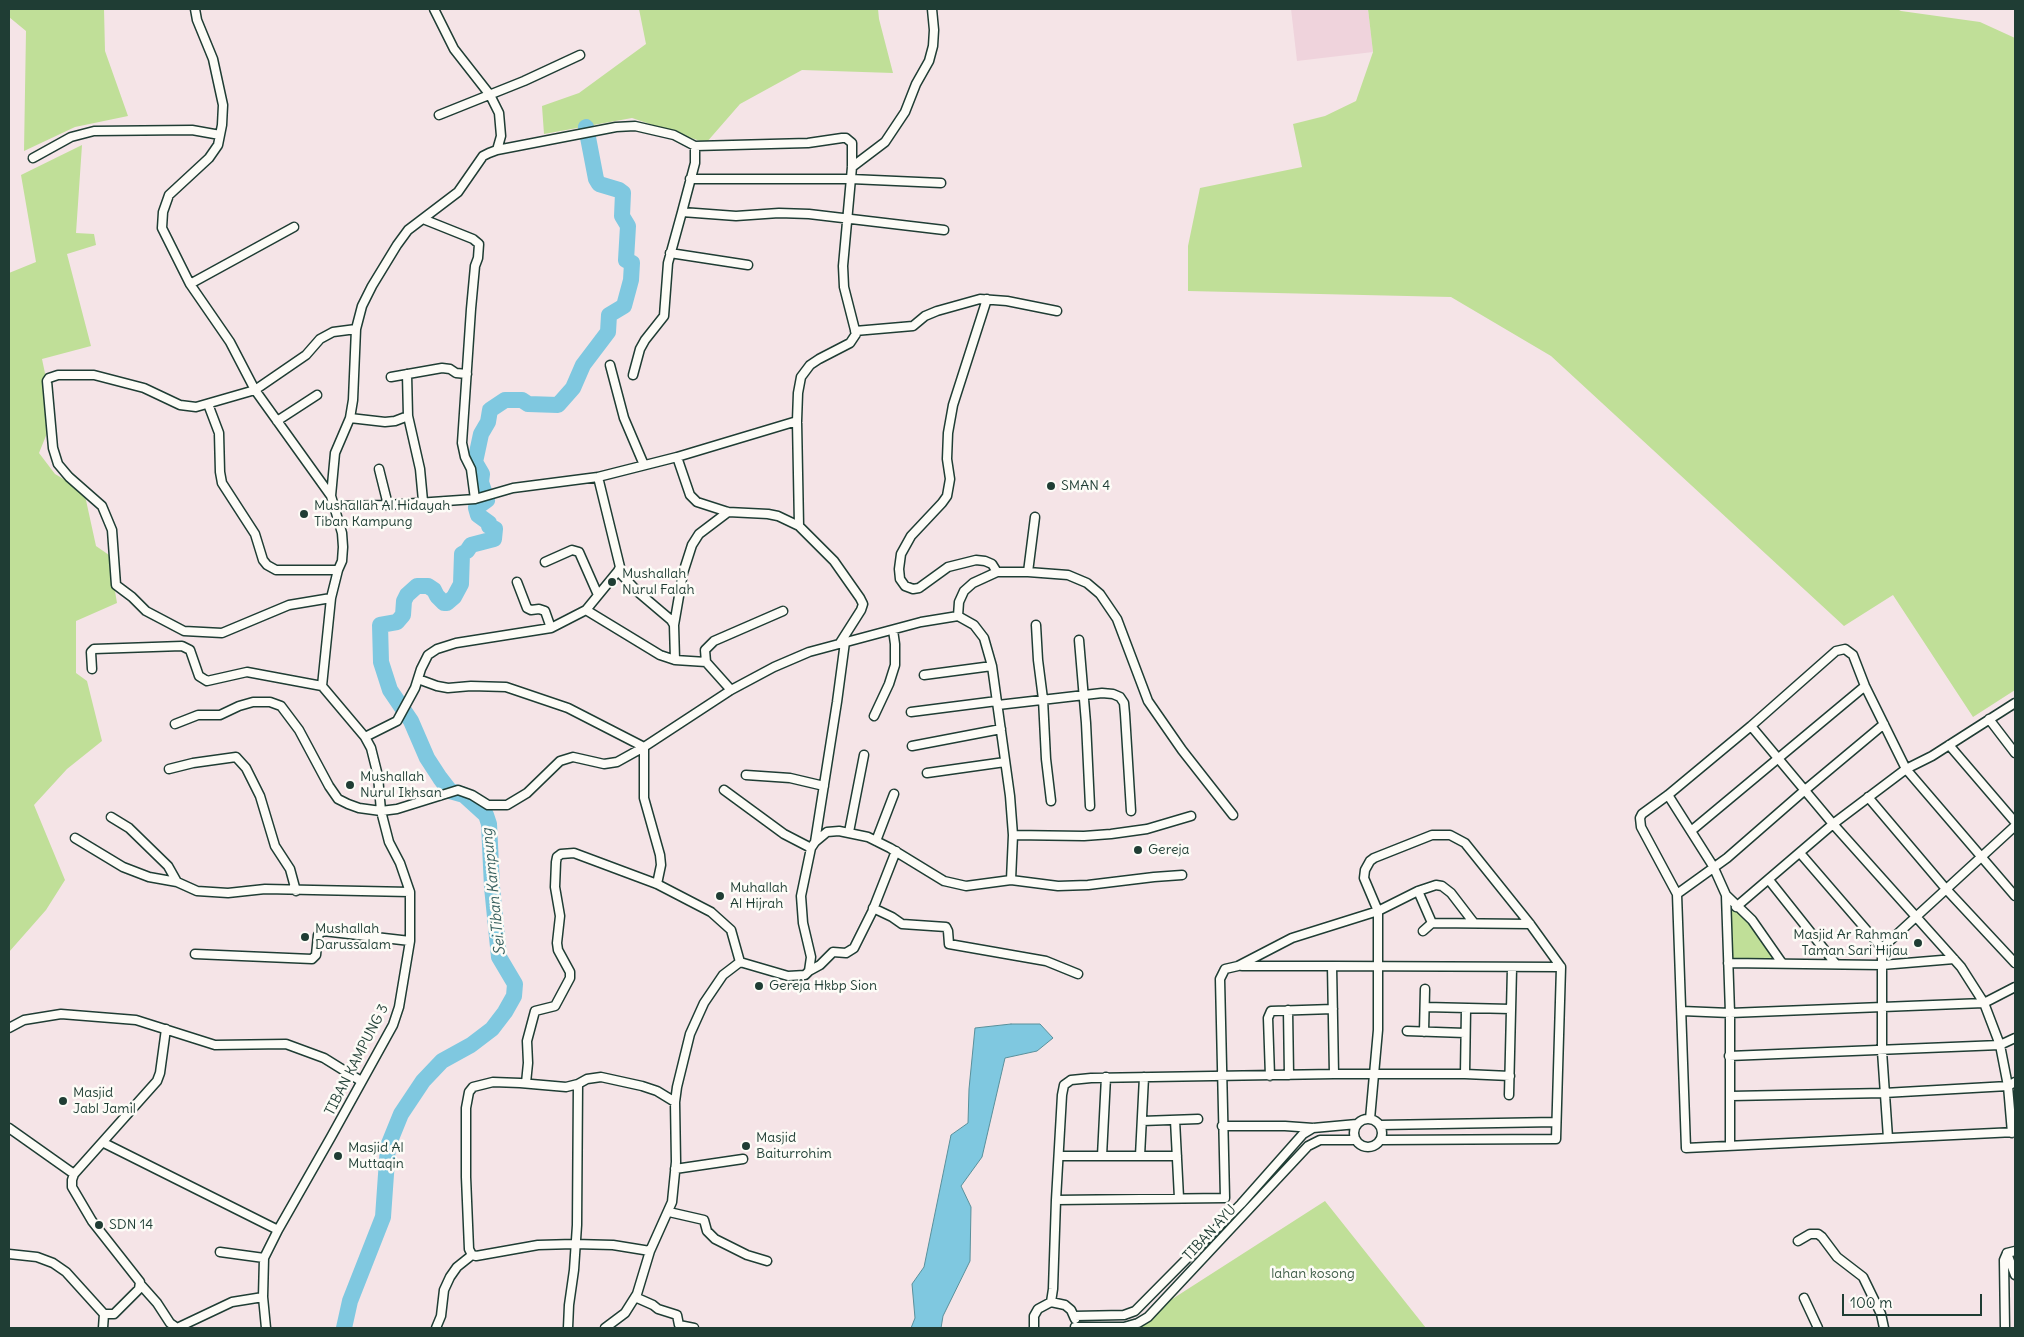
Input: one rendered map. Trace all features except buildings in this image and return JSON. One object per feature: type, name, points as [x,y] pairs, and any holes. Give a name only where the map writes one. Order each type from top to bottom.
[{"type":"street","points":[[92,669],[91,652],[94,649],[182,646],[190,650],[199,676],[207,681],[246,672],[322,686],[331,598],[342,561],[342,533],[331,496],[255,390],[230,342],[190,284],[162,228],[163,212],[169,195],[209,158],[218,145],[220,135],[223,105],[214,59],[195,9]]},
{"type":"street","points":[[434,9],[454,48],[490,95],[499,112],[501,136],[497,150]]},
{"type":"street","points":[[852,167],[885,142],[905,112],[916,84],[929,60],[933,46],[932,9]]},
{"type":"street","points":[[439,115],[490,95],[580,55]]},
{"type":"street","points":[[331,496],[335,453],[350,418],[355,379],[356,329],[362,306],[392,253],[408,230],[458,192],[482,156],[497,150],[625,126],[635,126],[674,135],[695,146],[798,143],[846,138],[853,147],[849,219],[843,266],[844,287],[855,337],[850,343],[819,358],[810,365],[801,377],[798,393],[797,421],[799,526]]},
{"type":"street","points":[[33,158],[71,138],[94,131],[192,130],[220,135]]},
{"type":"street","points":[[633,374],[640,349],[664,316],[670,254],[695,164],[695,146]]},
{"type":"street","points":[[690,179],[851,179],[942,183]]},
{"type":"street","points":[[682,212],[736,216],[779,213],[810,214],[944,230]]},
{"type":"street","points":[[423,219],[473,239],[480,244],[474,275],[462,443],[478,498]]},
{"type":"street","points":[[190,284],[294,227]]},
{"type":"street","points":[[670,254],[748,264]]},
{"type":"street","points":[[855,331],[912,326],[925,316],[937,311],[980,299],[1007,301],[1057,311]]},
{"type":"street","points":[[987,300],[952,414],[948,433],[947,459],[950,479],[947,496],[911,536],[901,554],[899,569],[900,579],[905,586],[914,589],[919,588],[948,567],[976,560],[992,564],[997,572]]},
{"type":"street","points":[[331,598],[289,605],[222,633],[184,631],[146,611],[116,585],[112,530],[105,511],[58,464],[54,448],[47,381],[49,378],[58,375],[94,375],[144,388],[180,406],[196,407],[255,390],[306,355],[320,339],[333,332],[356,329]]},
{"type":"street","points":[[610,365],[624,418],[644,465]]},
{"type":"street","points":[[391,377],[446,368],[456,373],[467,374]]},
{"type":"street","points":[[407,374],[408,416],[420,469],[423,502]]},
{"type":"street","points":[[277,421],[317,395]]},
{"type":"street","points":[[208,404],[220,433],[220,472],[222,484],[255,534],[267,565],[276,570],[338,570]]},
{"type":"street","points":[[350,418],[385,422],[408,416]]},
{"type":"street","points":[[335,506],[388,506],[478,498],[531,485],[598,477],[677,457],[797,421]]},
{"type":"street","points":[[677,457],[690,495],[697,502],[728,512],[778,516],[799,526],[834,561],[863,604],[842,642],[838,702],[813,845],[801,896],[803,923],[811,957],[809,971]]},
{"type":"street","points":[[379,470],[388,506]]},
{"type":"street","points":[[366,737],[397,721],[409,700],[428,656],[436,649],[456,643],[551,628],[586,610],[618,571],[619,560],[598,477]]},
{"type":"street","points":[[675,660],[674,625],[683,573],[692,545],[699,534],[728,512]]},
{"type":"street","points":[[1028,572],[1035,517]]},
{"type":"street","points":[[545,562],[572,550],[579,552],[598,595]]},
{"type":"street","points":[[618,571],[638,592],[671,620],[674,625]]},
{"type":"street","points":[[958,616],[959,602],[964,590],[973,583],[997,572],[1028,572],[1068,575],[1078,578],[1100,594],[1117,619],[1148,701],[1182,750],[1234,815]]},
{"type":"street","points":[[517,582],[527,608],[546,611],[551,628]]},
{"type":"street","points":[[586,610],[655,652],[675,660],[706,662]]},
{"type":"street","points":[[731,690],[706,662],[704,650],[714,641],[783,611]]},
{"type":"street","points":[[175,724],[198,715],[220,715],[253,702],[270,702],[281,706],[299,730],[338,799],[359,808],[381,811],[458,790],[472,795],[488,805],[507,805],[527,793],[560,761],[568,758],[579,758],[611,764],[644,747],[731,690],[774,667],[809,652],[937,618],[958,616],[974,625],[984,638],[992,666],[1013,835],[1011,880]]},
{"type":"street","points":[[1036,625],[1051,800]]},
{"type":"street","points":[[874,716],[889,684],[895,665],[893,630]]},
{"type":"street","points":[[1079,640],[1090,806]]},
{"type":"street","points":[[1751,726],[1833,824],[1954,959],[1984,1003],[2012,1084],[2014,1133],[1958,1133],[1888,1138],[1730,1144],[1686,1148],[1677,894],[1640,822],[1642,814],[1668,795],[1841,649],[1845,649],[1853,655],[1865,686],[1906,769],[2015,896]]},
{"type":"street","points":[[924,675],[992,666]]},
{"type":"street","points":[[418,679],[448,688],[471,686],[506,687],[568,708],[644,747]]},
{"type":"street","name":"TIBAN KAMPUNG 3","points":[[266,1328],[263,1297],[264,1258],[393,1025],[399,1007],[410,941],[410,892],[400,863],[389,842],[381,811],[374,758],[366,737],[322,686]]},
{"type":"street","points":[[1691,831],[1865,686]]},
{"type":"street","points":[[911,712],[1102,693],[1114,694],[1124,703],[1131,811]]},
{"type":"street","points":[[1736,907],[1833,824],[1906,769],[1949,745],[2015,703]]},
{"type":"street","points":[[1989,719],[2015,753]]},
{"type":"street","points":[[1677,894],[1727,858],[1884,724]]},
{"type":"street","points":[[912,746],[1001,729]]},
{"type":"street","points":[[1949,745],[2015,822]]},
{"type":"street","points":[[644,747],[644,798],[661,865],[657,884]]},
{"type":"street","points":[[849,832],[864,754]]},
{"type":"street","points":[[169,769],[193,763],[236,757],[246,768],[260,796],[275,846],[292,874],[296,891]]},
{"type":"street","points":[[927,773],[1005,762]]},
{"type":"street","points":[[746,775],[790,778],[824,786]]},
{"type":"street","points":[[724,790],[784,834],[813,845]]},
{"type":"street","points":[[876,841],[894,794]]},
{"type":"street","points":[[1668,795],[1714,866],[1726,895],[1736,907],[1752,920],[1782,963]]},
{"type":"street","points":[[1868,797],[1946,889],[2015,963]]},
{"type":"street","points":[[111,816],[129,828],[168,866],[177,882]]},
{"type":"street","points":[[1013,835],[1084,836],[1111,834],[1147,829],[1191,816]]},
{"type":"street","points":[[1882,948],[2015,826]]},
{"type":"street","points":[[813,845],[827,832],[849,832],[876,841],[896,851],[937,877],[966,886],[1011,880],[1058,886],[1088,885],[1154,877],[1182,876]]},
{"type":"street","points":[[1357,1124],[1354,1129],[1356,1140],[1365,1147],[1372,1147],[1381,1140],[1556,1139],[1560,967],[1530,924],[1465,843],[1454,836],[1432,835],[1370,861],[1365,870],[1364,878],[1378,910],[1378,1030],[1376,1075],[1370,1119]]},
{"type":"street","points":[[75,838],[131,870],[154,879],[166,879],[177,882],[197,891],[228,893],[265,889],[410,892]]},
{"type":"street","points":[[740,962],[788,976],[805,975],[820,966],[833,952],[846,953],[852,950],[873,908],[896,851]]},
{"type":"street","points":[[1800,853],[1882,948],[1882,1051],[1888,1138]]},
{"type":"street","points":[[526,1083],[528,1063],[527,1041],[535,1011],[555,1006],[570,978],[570,972],[558,950],[557,943],[560,916],[555,887],[557,857],[561,854],[574,854],[657,884],[710,912],[730,930],[740,962]]},
{"type":"street","points":[[1769,880],[1835,963]]},
{"type":"street","points":[[1238,966],[1292,938],[1378,910],[1418,891],[1436,885],[1442,886],[1452,893],[1474,923]]},
{"type":"street","points":[[1418,891],[1432,924]]},
{"type":"street","points":[[1726,895],[1730,1013],[1730,1144]]},
{"type":"street","points":[[873,908],[902,924],[946,928],[949,944],[1046,962],[1078,974]]},
{"type":"street","points":[[1423,931],[1432,924],[1530,924]]},
{"type":"street","points":[[196,954],[312,959],[316,955],[318,935],[323,931],[410,941]]},
{"type":"street","points":[[1728,963],[1882,965],[1954,959]]},
{"type":"street","points":[[608,1327],[625,1313],[635,1297],[650,1251],[672,1202],[675,1169],[676,1086],[690,1034],[704,1003],[723,975],[740,962]]},
{"type":"street","points":[[1224,1198],[1221,974],[1225,969],[1238,966],[1379,965],[1512,968],[1560,967]]},
{"type":"street","points":[[1332,966],[1334,1074]]},
{"type":"street","points":[[1509,1095],[1512,968]]},
{"type":"street","points":[[1682,1011],[1730,1013],[1984,1003],[2015,987]]},
{"type":"street","points":[[1424,1032],[1425,989]]},
{"type":"street","points":[[1425,1007],[1511,1009]]},
{"type":"street","points":[[1270,1076],[1269,1015],[1273,1010],[1333,1009]]},
{"type":"street","points":[[1465,1074],[1466,1009]]},
{"type":"street","points":[[1288,1010],[1289,1075]]},
{"type":"street","points":[[9,1028],[24,1020],[61,1014],[136,1020],[215,1045],[286,1044],[324,1058],[361,1081]]},
{"type":"street","points":[[166,1029],[160,1073],[157,1081],[74,1174],[72,1187],[92,1221],[139,1279],[141,1285],[157,1303],[170,1323],[177,1328],[232,1302],[263,1297]]},
{"type":"street","points":[[1407,1031],[1465,1033]]},
{"type":"street","points":[[1730,1056],[2000,1045],[2015,1038]]},
{"type":"street","points":[[1051,1302],[1062,1095],[1064,1085],[1071,1080],[1106,1077],[1222,1077],[1334,1074],[1510,1076]]},
{"type":"street","points":[[472,1255],[470,1250],[466,1177],[466,1108],[468,1092],[473,1087],[493,1082],[566,1087],[587,1079],[601,1077],[657,1091],[675,1102]]},
{"type":"street","points":[[1102,1156],[1106,1077]]},
{"type":"street","points":[[1140,1156],[1144,1077]]},
{"type":"street","points":[[568,1328],[577,1225],[578,1084]]},
{"type":"street","points":[[1730,1096],[1884,1093],[2012,1084]]},
{"type":"street","points":[[1142,1121],[1198,1119]]},
{"type":"street","points":[[1222,1126],[1313,1128],[1357,1124],[1365,1119],[1370,1119],[1380,1125],[1556,1122]]},
{"type":"street","points":[[1176,1120],[1179,1198]]},
{"type":"street","points":[[1380,1125],[1381,1140]]},
{"type":"street","points":[[9,1128],[74,1174]]},
{"type":"street","name":"TIBAN AYU","points":[[1313,1128],[1303,1134],[1241,1204],[1136,1311],[1124,1315],[1074,1316],[1075,1328],[1124,1327],[1138,1324],[1148,1317],[1308,1146],[1320,1140],[1356,1140]]},
{"type":"street","points":[[104,1142],[278,1230]]},
{"type":"street","points":[[1059,1156],[1176,1156]]},
{"type":"street","points":[[675,1169],[743,1159]]},
{"type":"street","points":[[1056,1200],[1224,1198],[1241,1204]]},
{"type":"street","points":[[669,1212],[704,1220],[707,1231],[714,1239],[747,1255],[767,1261]]},
{"type":"street","points":[[1798,1241],[1810,1234],[1818,1234],[1837,1257],[1863,1277],[1882,1314],[1884,1328]]},
{"type":"street","points":[[436,1328],[441,1316],[444,1290],[450,1277],[457,1267],[472,1255],[476,1256],[538,1246],[574,1244],[613,1245],[650,1251]]},
{"type":"street","points":[[2007,1253],[2015,1251]]},
{"type":"street","points":[[220,1252],[264,1258]]},
{"type":"street","points":[[2007,1253],[2015,1275]]},
{"type":"street","points":[[2004,1328],[2003,1263],[2007,1253]]},
{"type":"street","points":[[9,1254],[36,1257],[53,1263],[76,1283],[104,1314],[103,1328]]},
{"type":"street","points":[[104,1314],[114,1314],[141,1285]]},
{"type":"street","points":[[635,1297],[658,1309],[677,1315],[679,1325],[694,1328]]},
{"type":"street","points":[[1804,1298],[1818,1328]]},
{"type":"street","points":[[1034,1328],[1034,1316],[1044,1304],[1051,1302],[1065,1305],[1074,1316]]},
{"type":"shaded area","points":[[1291,9],[1368,9],[1373,52],[1297,61]]},
{"type":"green space","points":[[9,9],[104,9],[105,51],[128,116],[75,127],[24,151],[26,31],[9,17]]},
{"type":"green space","points":[[639,9],[878,9],[893,73],[802,70],[740,104],[706,143],[632,118],[544,134],[542,106],[579,93],[646,44]]},
{"type":"green space","points":[[1368,9],[1897,9],[1980,22],[2015,38],[2015,690],[1973,717],[1893,595],[1844,626],[1551,356],[1451,297],[1188,291],[1188,246],[1200,188],[1302,167],[1293,124],[1325,116],[1356,101],[1373,52]]},
{"type":"green space","points":[[82,145],[76,233],[94,234],[96,245],[67,254],[91,346],[42,359],[54,416],[39,453],[55,474],[84,491],[96,546],[109,555],[117,603],[76,621],[76,673],[87,681],[102,741],[67,769],[34,805],[65,880],[46,910],[9,952],[9,273],[36,262],[21,175]]},
{"type":"green space","points":[[1728,897],[1782,963],[1728,963]]},
{"type":"green space","name":"lahan kosong","points":[[1325,1201],[1426,1328],[1127,1328]]},
{"type":"water","points":[[1011,1024],[1040,1024],[1053,1038],[1037,1051],[1005,1058],[982,1157],[961,1186],[971,1207],[970,1261],[943,1316],[941,1328],[911,1328],[915,1318],[912,1284],[924,1267],[951,1135],[968,1123],[969,1089],[975,1028]]},
{"type":"waterway","name":"Sei.Tiban Kampung","points":[[344,1328],[350,1301],[383,1217],[388,1146],[401,1114],[423,1081],[442,1061],[471,1045],[492,1029],[514,996],[515,984],[499,957],[492,887],[489,824],[486,815],[464,795],[450,791],[427,758],[411,721],[390,690],[381,662],[380,625],[397,622],[403,615],[404,601],[407,595],[417,586],[428,586],[434,590],[444,603],[447,603],[454,597],[461,584],[462,554],[471,545],[494,539],[495,529],[478,515],[476,508],[487,500],[481,482],[482,474],[475,462],[481,434],[488,422],[490,410],[505,400],[522,400],[528,404],[558,405],[573,388],[583,365],[608,332],[609,315],[624,306],[631,280],[632,263],[626,260],[628,226],[622,216],[623,193],[599,184],[596,179],[586,127]]},
{"type":"place","name":"SMAN 4","points":[[1051,486]]},
{"type":"place","name":"Mushallah Al Hidayah Tiban Kampung","points":[[304,514]]},
{"type":"place","name":"Mushallah Nurul Falah","points":[[612,582]]},
{"type":"place","name":"Mushallah Nurul Ikhsan","points":[[350,785]]},
{"type":"place","name":"Gereja","points":[[1138,850]]},
{"type":"place","name":"Muhallah Al Hijrah","points":[[720,896]]},
{"type":"place","name":"Mushallah Darussalam","points":[[305,937]]},
{"type":"place","name":"Masjid Ar Rahman Taman Sari Hijau","points":[[1918,943]]},
{"type":"place","name":"Gereja Hkbp Sion","points":[[759,986]]},
{"type":"place","name":"Masjid Jabl Jamil","points":[[63,1101]]},
{"type":"place","name":"Masjid Baiturrohim","points":[[746,1146]]},
{"type":"place","name":"Masjid Al Muttaqin","points":[[338,1156]]},
{"type":"place","name":"SDN 14","points":[[99,1225]]}]
